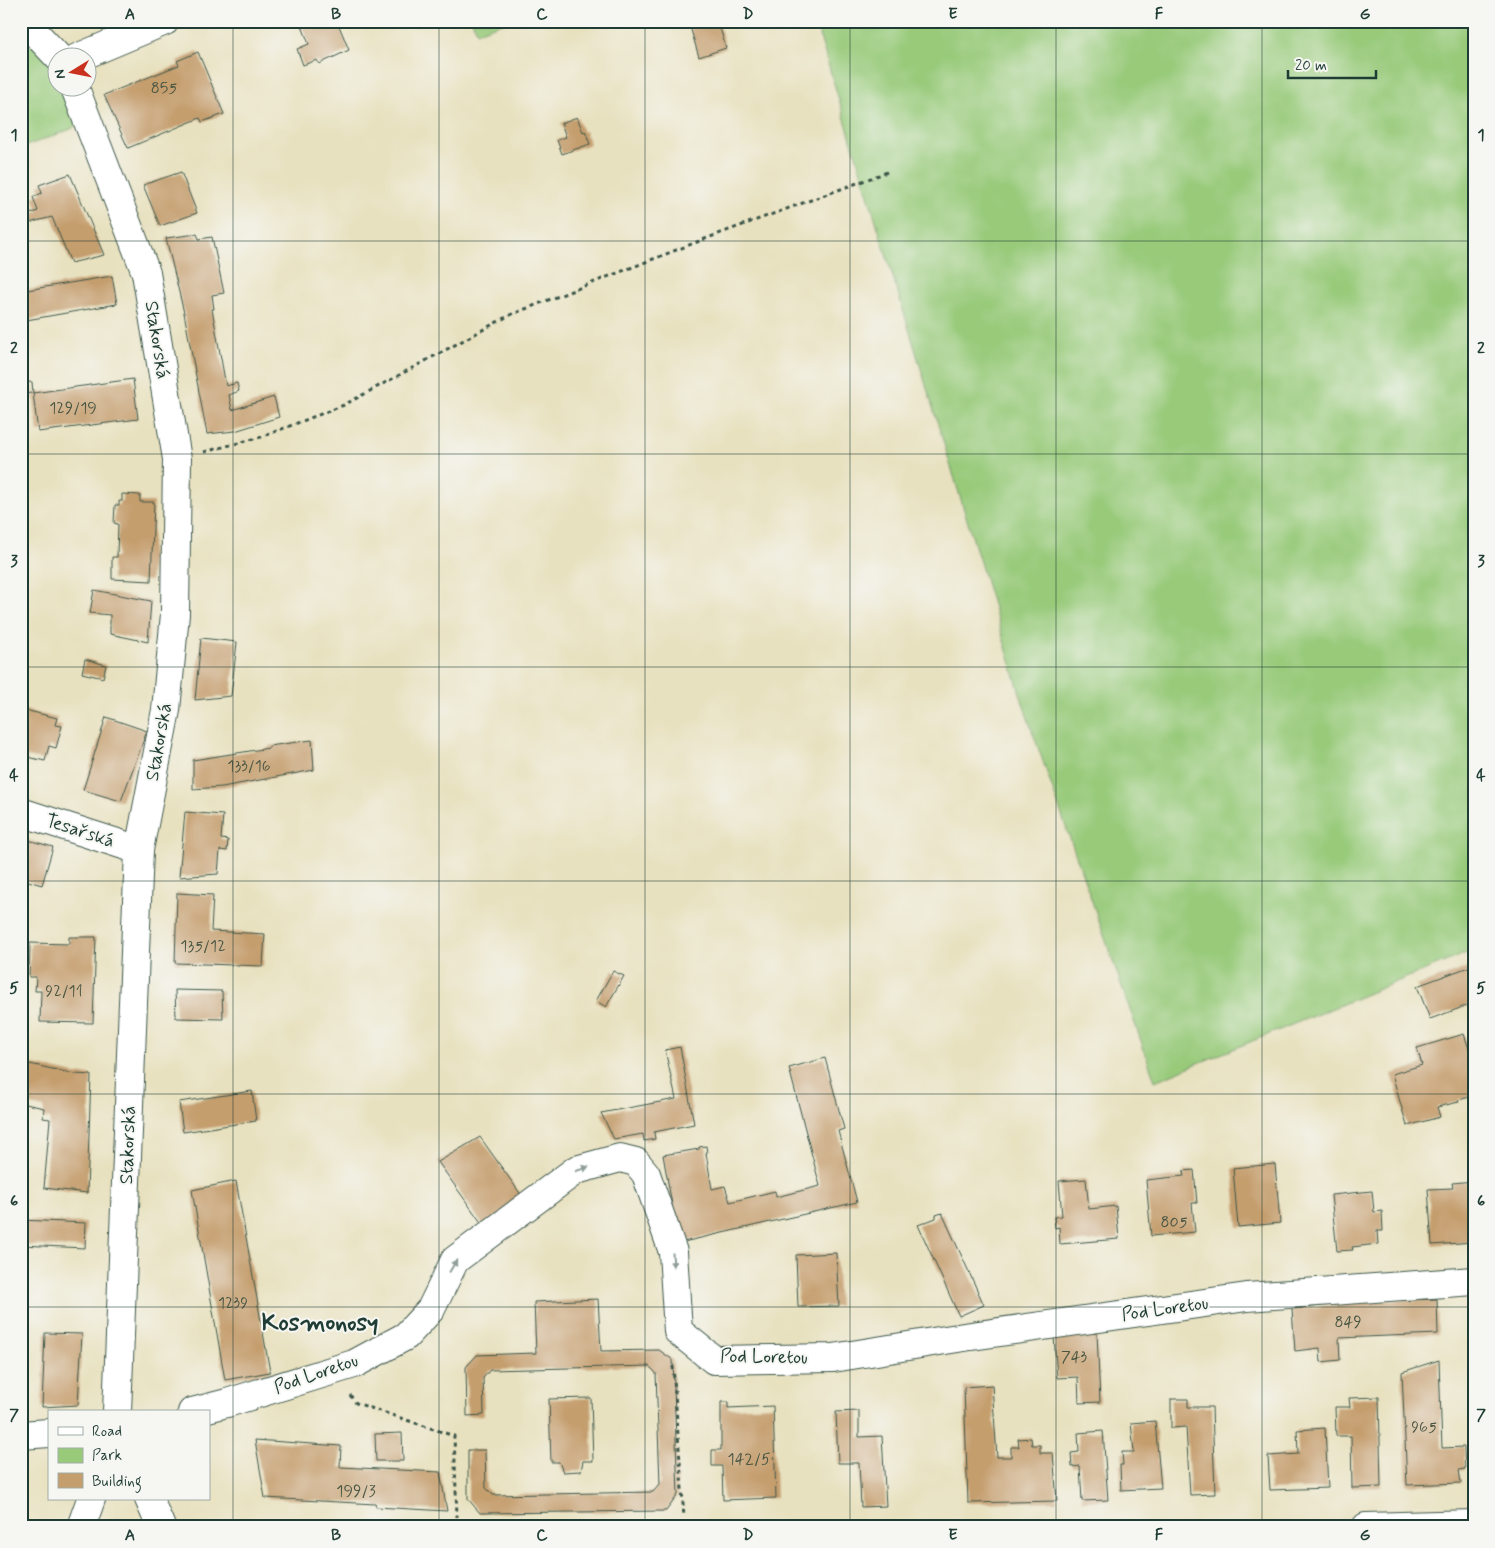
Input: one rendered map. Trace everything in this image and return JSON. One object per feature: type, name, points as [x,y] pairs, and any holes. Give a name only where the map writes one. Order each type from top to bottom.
[{"type":"street","points":[[24,21],[50,48]]},
{"type":"street","points":[[98,49],[165,21]]},
{"type":"street","name":"Stakorská","points":[[79,98],[146,273],[177,459],[174,614],[166,710],[139,850],[117,1410]]},
{"type":"street","name":"Tesařská","points":[[21,812],[139,850]]},
{"type":"street","name":"Pod Loretou","points":[[200,1410],[354,1364],[406,1336],[431,1309],[456,1260],[576,1170],[620,1158],[636,1162],[646,1174],[673,1252],[678,1331],[714,1360],[833,1358],[964,1337],[1247,1297],[1474,1281]]},
{"type":"street","points":[[21,1435],[48,1433]]},
{"type":"street","points":[[81,1527],[91,1500]]},
{"type":"street","points":[[149,1500],[161,1527]]},
{"type":"street","points":[[1366,1527],[1474,1524]]},
{"type":"path","points":[[177,459],[261,437],[344,405],[510,315],[693,244],[890,171]]},
{"type":"path","points":[[673,1360],[684,1517]]},
{"type":"path","points":[[331,1371],[356,1403],[454,1436],[457,1517]]},
{"type":"green space","points":[[472,21],[508,21],[477,32]]},
{"type":"green space","points":[[815,21],[1474,21],[1474,950],[1155,1081],[1026,713]]},
{"type":"green space","points":[[21,26],[48,53],[48,98],[73,98],[82,121],[71,129],[21,148]]},
{"type":"building","points":[[300,21],[337,21],[349,50],[319,64],[317,60],[303,65],[297,49],[309,44]]},
{"type":"building","points":[[413,21],[427,21],[415,27]]},
{"type":"building","points":[[696,21],[718,21],[726,48],[699,57],[689,23]]},
{"type":"building","points":[[198,52],[224,114],[202,122],[200,118],[128,148],[104,95],[179,65],[177,61]]},
{"type":"building","points":[[577,117],[590,144],[562,154],[557,140],[566,137],[561,123]]},
{"type":"building","points":[[181,172],[197,213],[160,226],[143,185]]},
{"type":"building","points":[[70,174],[104,255],[71,263],[52,217],[21,225],[21,217],[38,211],[33,197],[42,193],[39,185]]},
{"type":"building","points":[[197,234],[199,239],[212,237],[224,293],[212,295],[214,309],[212,309],[226,386],[237,383],[239,391],[229,395],[232,410],[274,397],[279,417],[235,431],[207,434],[184,313],[166,238]]},
{"type":"building","points":[[112,276],[117,304],[21,321],[21,291]]},
{"type":"building","points":[[133,379],[138,419],[38,432],[33,393]]},
{"type":"building","points":[[32,382],[33,393],[21,394],[21,383]]},
{"type":"building","points":[[122,494],[140,495],[140,502],[154,502],[151,581],[112,579],[112,557],[117,557],[118,524],[114,523],[115,505],[119,505],[119,501],[122,501]]},
{"type":"building","points":[[94,590],[151,601],[148,642],[110,634],[110,615],[90,613]]},
{"type":"building","points":[[201,638],[237,642],[231,696],[195,700]]},
{"type":"building","points":[[85,659],[106,665],[103,678],[82,673]]},
{"type":"building","points":[[21,709],[57,718],[55,725],[62,726],[56,748],[49,746],[45,761],[27,757],[26,764],[21,763]]},
{"type":"building","points":[[106,717],[147,731],[121,801],[83,790]]},
{"type":"building","points":[[312,740],[314,770],[222,787],[193,789],[193,760]]},
{"type":"building","points":[[185,812],[223,815],[221,839],[228,840],[227,851],[220,850],[218,874],[179,877]]},
{"type":"building","points":[[21,838],[53,847],[42,885],[21,879]]},
{"type":"building","points":[[177,893],[213,895],[211,931],[265,934],[263,966],[175,963]]},
{"type":"building","points":[[69,937],[96,937],[93,1023],[40,1022],[41,991],[35,991],[36,977],[29,977],[30,943],[69,944]]},
{"type":"building","points":[[1474,965],[1474,1003],[1430,1019],[1417,986]]},
{"type":"building","points":[[613,971],[624,976],[606,1007],[596,1001]]},
{"type":"building","points":[[175,990],[222,991],[223,1019],[176,1018]]},
{"type":"building","points":[[1464,1034],[1470,1052],[1474,1052],[1474,1096],[1437,1107],[1440,1117],[1407,1126],[1392,1074],[1422,1065],[1417,1048]]},
{"type":"building","points":[[680,1047],[694,1124],[654,1132],[655,1139],[644,1141],[643,1134],[614,1139],[601,1113],[676,1099],[665,1050]]},
{"type":"building","points":[[825,1058],[844,1129],[838,1131],[857,1202],[679,1243],[663,1155],[699,1149],[699,1147],[706,1146],[712,1189],[725,1186],[730,1202],[775,1191],[776,1197],[820,1186],[789,1068]]},
{"type":"building","points":[[21,1062],[75,1074],[91,1075],[87,1193],[44,1188],[50,1119],[43,1118],[44,1108],[21,1103]]},
{"type":"building","points":[[252,1091],[256,1121],[183,1132],[179,1102]]},
{"type":"building","points":[[480,1137],[522,1196],[485,1228],[438,1162]]},
{"type":"building","points":[[1275,1164],[1280,1223],[1238,1227],[1233,1168]]},
{"type":"building","points":[[1194,1170],[1197,1203],[1192,1203],[1195,1232],[1151,1236],[1146,1180],[1184,1176],[1183,1171]]},
{"type":"building","points":[[1086,1179],[1089,1209],[1116,1206],[1119,1239],[1060,1244],[1059,1227],[1055,1228],[1054,1217],[1062,1216],[1059,1181]]},
{"type":"building","points":[[236,1181],[270,1372],[225,1380],[192,1190]]},
{"type":"building","points":[[1474,1181],[1474,1242],[1432,1245],[1428,1189],[1453,1188],[1452,1183]]},
{"type":"building","points":[[1372,1191],[1374,1212],[1382,1211],[1383,1231],[1377,1231],[1378,1244],[1352,1247],[1353,1250],[1337,1251],[1331,1195]]},
{"type":"building","points":[[942,1213],[984,1305],[959,1316],[918,1225],[936,1218],[936,1215]]},
{"type":"building","points":[[21,1220],[86,1223],[85,1248],[21,1245]]},
{"type":"building","points":[[836,1253],[839,1306],[798,1307],[796,1255]]},
{"type":"building","points":[[598,1299],[601,1351],[659,1350],[673,1360],[678,1495],[666,1511],[480,1513],[468,1499],[468,1450],[485,1450],[486,1488],[493,1495],[653,1492],[660,1484],[656,1373],[649,1366],[490,1370],[483,1378],[484,1415],[467,1416],[466,1367],[477,1355],[536,1353],[534,1302]]},
{"type":"building","points":[[1437,1299],[1438,1334],[1339,1338],[1340,1360],[1321,1362],[1320,1348],[1295,1351],[1292,1309],[1373,1301]]},
{"type":"building","points":[[45,1333],[82,1334],[78,1405],[42,1407]]},
{"type":"building","points":[[1097,1333],[1100,1402],[1079,1403],[1078,1377],[1057,1378],[1054,1336]]},
{"type":"building","points":[[1439,1360],[1442,1448],[1464,1447],[1465,1469],[1459,1470],[1461,1483],[1407,1485],[1402,1372]]},
{"type":"building","points":[[992,1385],[997,1457],[1011,1457],[1011,1447],[1019,1447],[1018,1439],[1031,1438],[1032,1445],[1040,1445],[1040,1453],[1053,1453],[1057,1501],[968,1503],[964,1387]]},
{"type":"building","points":[[1379,1397],[1381,1487],[1352,1488],[1351,1436],[1336,1436],[1335,1407],[1350,1407],[1349,1398]]},
{"type":"building","points":[[591,1398],[593,1461],[583,1461],[581,1471],[563,1472],[559,1462],[551,1462],[549,1399]]},
{"type":"building","points":[[1171,1399],[1188,1399],[1188,1407],[1212,1407],[1215,1494],[1190,1495],[1186,1427],[1171,1428]]},
{"type":"building","points":[[721,1402],[728,1402],[728,1408],[773,1406],[776,1498],[723,1500],[722,1466],[712,1466],[712,1450],[721,1450]]},
{"type":"building","points":[[859,1411],[859,1437],[882,1436],[886,1506],[861,1507],[859,1463],[838,1463],[836,1412]]},
{"type":"building","points":[[1155,1421],[1161,1488],[1121,1490],[1120,1465],[1123,1465],[1122,1452],[1134,1452],[1131,1423]]},
{"type":"building","points":[[1325,1428],[1328,1488],[1270,1490],[1268,1456],[1298,1454],[1297,1430]]},
{"type":"building","points":[[1103,1431],[1108,1500],[1082,1501],[1080,1466],[1072,1467],[1071,1453],[1079,1452],[1078,1433]]},
{"type":"building","points":[[402,1433],[403,1461],[376,1461],[375,1434]]},
{"type":"building","points":[[255,1440],[341,1446],[340,1467],[440,1472],[447,1511],[376,1507],[375,1504],[265,1498]]},
{"type":"district","name":"Kosmonosy","points":[[320,1323]]}]
